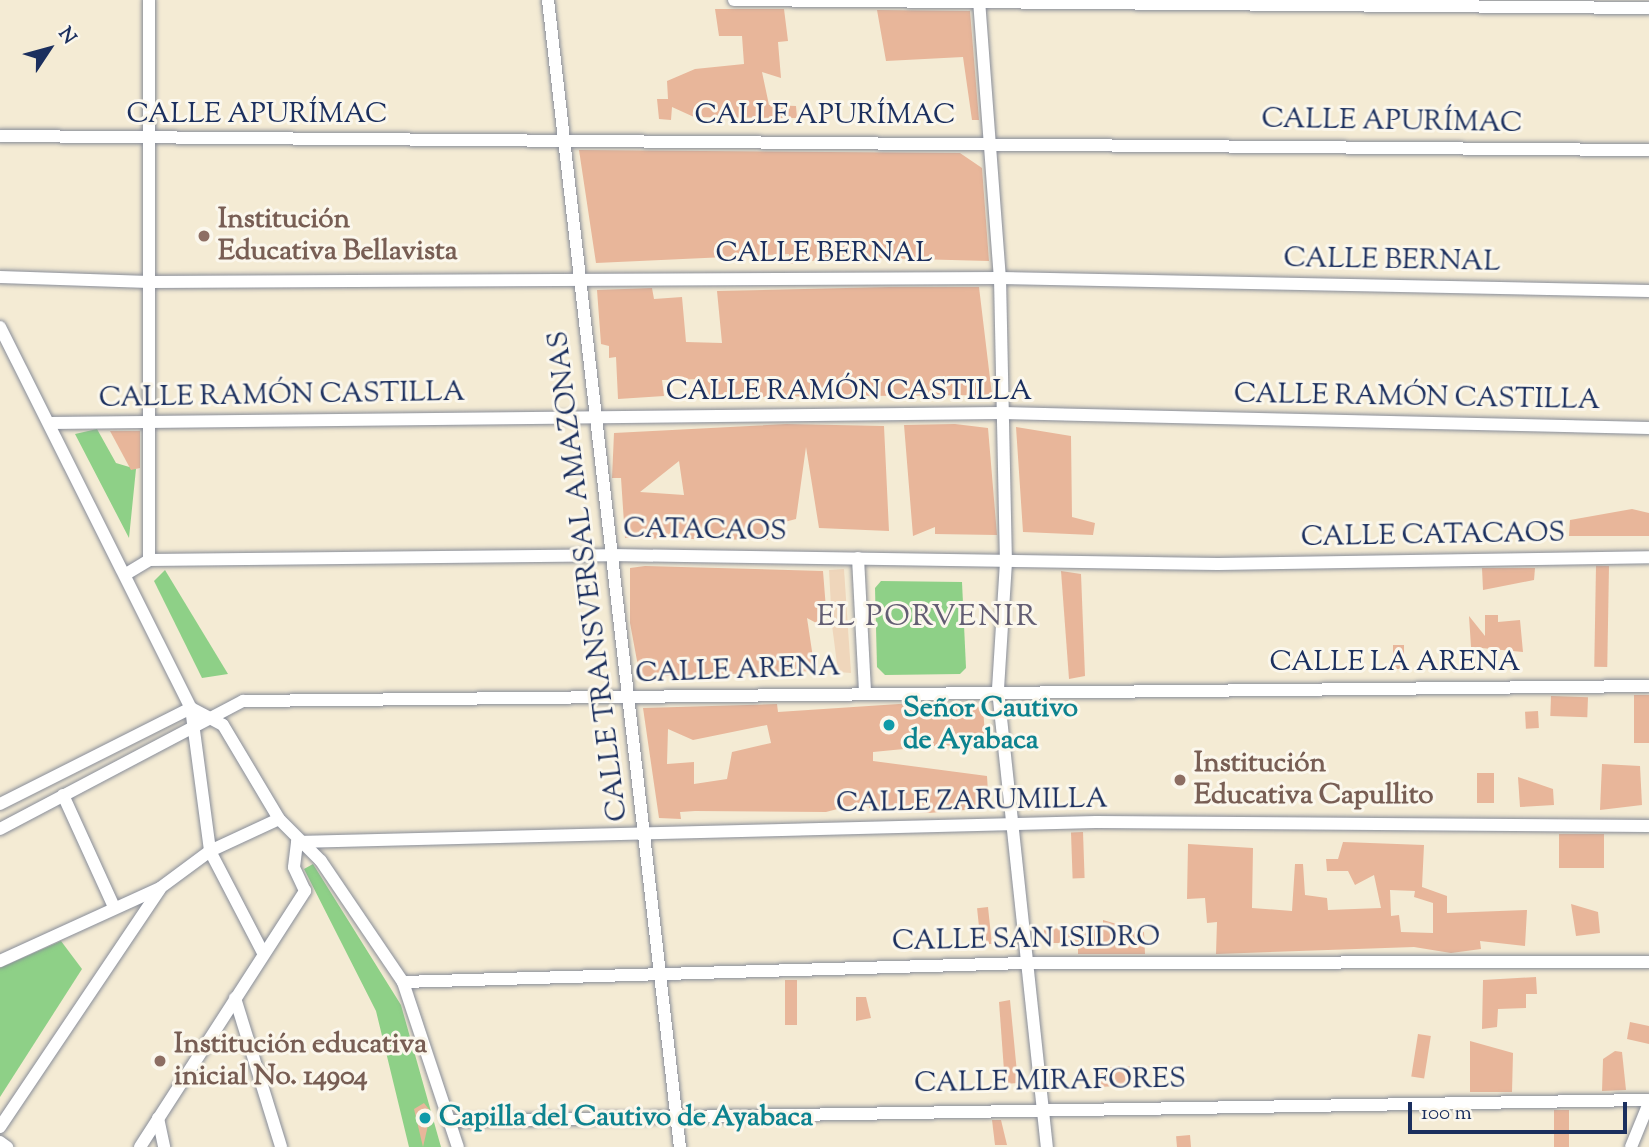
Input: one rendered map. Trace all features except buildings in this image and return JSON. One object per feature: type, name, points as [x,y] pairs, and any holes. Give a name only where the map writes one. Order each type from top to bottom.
[{"type":"street","points":[[126,574],[149,560],[152,421],[149,0]]},
{"type":"street","name":"CALLE TRANSVERSAL AMAZONAS","points":[[548,0],[611,555],[632,699],[643,832],[680,1147]]},
{"type":"street","points":[[734,0],[1649,8]]},
{"type":"street","points":[[979,1],[992,142],[1000,278],[1006,562],[998,690],[1009,828],[1047,1147]]},
{"type":"street","name":"CALLE APURÍMAC","points":[[0,136],[151,141],[564,138],[1649,150]]},
{"type":"street","name":"CALLE BERNAL","points":[[0,277],[149,282],[1000,278],[1649,291]]},
{"type":"street","points":[[0,327],[126,574],[198,724],[209,851],[262,951]]},
{"type":"street","name":"CALLE RAMÓN CASTILLA","points":[[50,423],[1002,413],[1649,428]]},
{"type":"street","name":"CATACAOS","points":[[149,560],[611,555],[1218,564]]},
{"type":"street","name":"CALLE CATACAOS","points":[[1218,564],[1649,557]]},
{"type":"street","points":[[858,558],[865,692]]},
{"type":"street","name":"CALLE LA ARENA","points":[[1142,689],[1649,686]]},
{"type":"street","name":"CALLE ARENA","points":[[0,828],[243,701],[632,699],[865,692],[1142,689]]},
{"type":"street","points":[[0,804],[191,708],[214,716],[279,819],[297,842],[321,861],[403,982],[452,1121],[458,1147]]},
{"type":"street","points":[[63,795],[114,907]]},
{"type":"street","points":[[0,961],[160,888],[209,851],[279,819]]},
{"type":"street","name":"CALLE ZARUMILLA","points":[[297,842],[643,832],[1009,828],[1096,822],[1649,825]]},
{"type":"street","points":[[140,1147],[262,951],[305,891],[294,867],[297,842]]},
{"type":"street","points":[[0,1127],[160,888]]},
{"type":"street","name":"CALLE SAN ISIDRO","points":[[403,982],[660,971],[1026,963],[1649,962]]},
{"type":"street","points":[[235,998],[281,1147]]},
{"type":"street","points":[[1631,1147],[1649,1101]]},
{"type":"street","name":"CALLE MIRAFORES","points":[[452,1121],[677,1112],[1649,1101]]},
{"type":"street","points":[[158,1118],[164,1147]]},
{"type":"shaded area","points":[[844,569],[851,673],[838,672],[832,625],[829,570]]},
{"type":"green space","points":[[97,429],[116,463],[136,469],[129,538],[75,434]]},
{"type":"green space","points":[[165,570],[228,674],[202,678],[154,581]]},
{"type":"green space","points":[[881,581],[962,582],[966,668],[960,674],[885,675],[877,667],[875,588]]},
{"type":"green space","points":[[313,864],[401,1005],[441,1147],[409,1147],[376,1011],[304,869]]},
{"type":"green space","points":[[61,941],[82,969],[0,1097],[0,968]]},
{"type":"place","name":"Institución Educativa Bellavista","points":[[204,236]]},
{"type":"place","name":"Señor Cautivo de Ayabaca","points":[[889,725]]},
{"type":"place","name":"Institución Educativa Capullito","points":[[1180,780]]},
{"type":"place","name":"Institución educativa inicial No. 14904","points":[[160,1061]]},
{"type":"place","name":"Capilla del Cautivo de Ayabaca","points":[[425,1118]]},
{"type":"district","name":"EL PORVENIR","points":[[928,618]]}]
